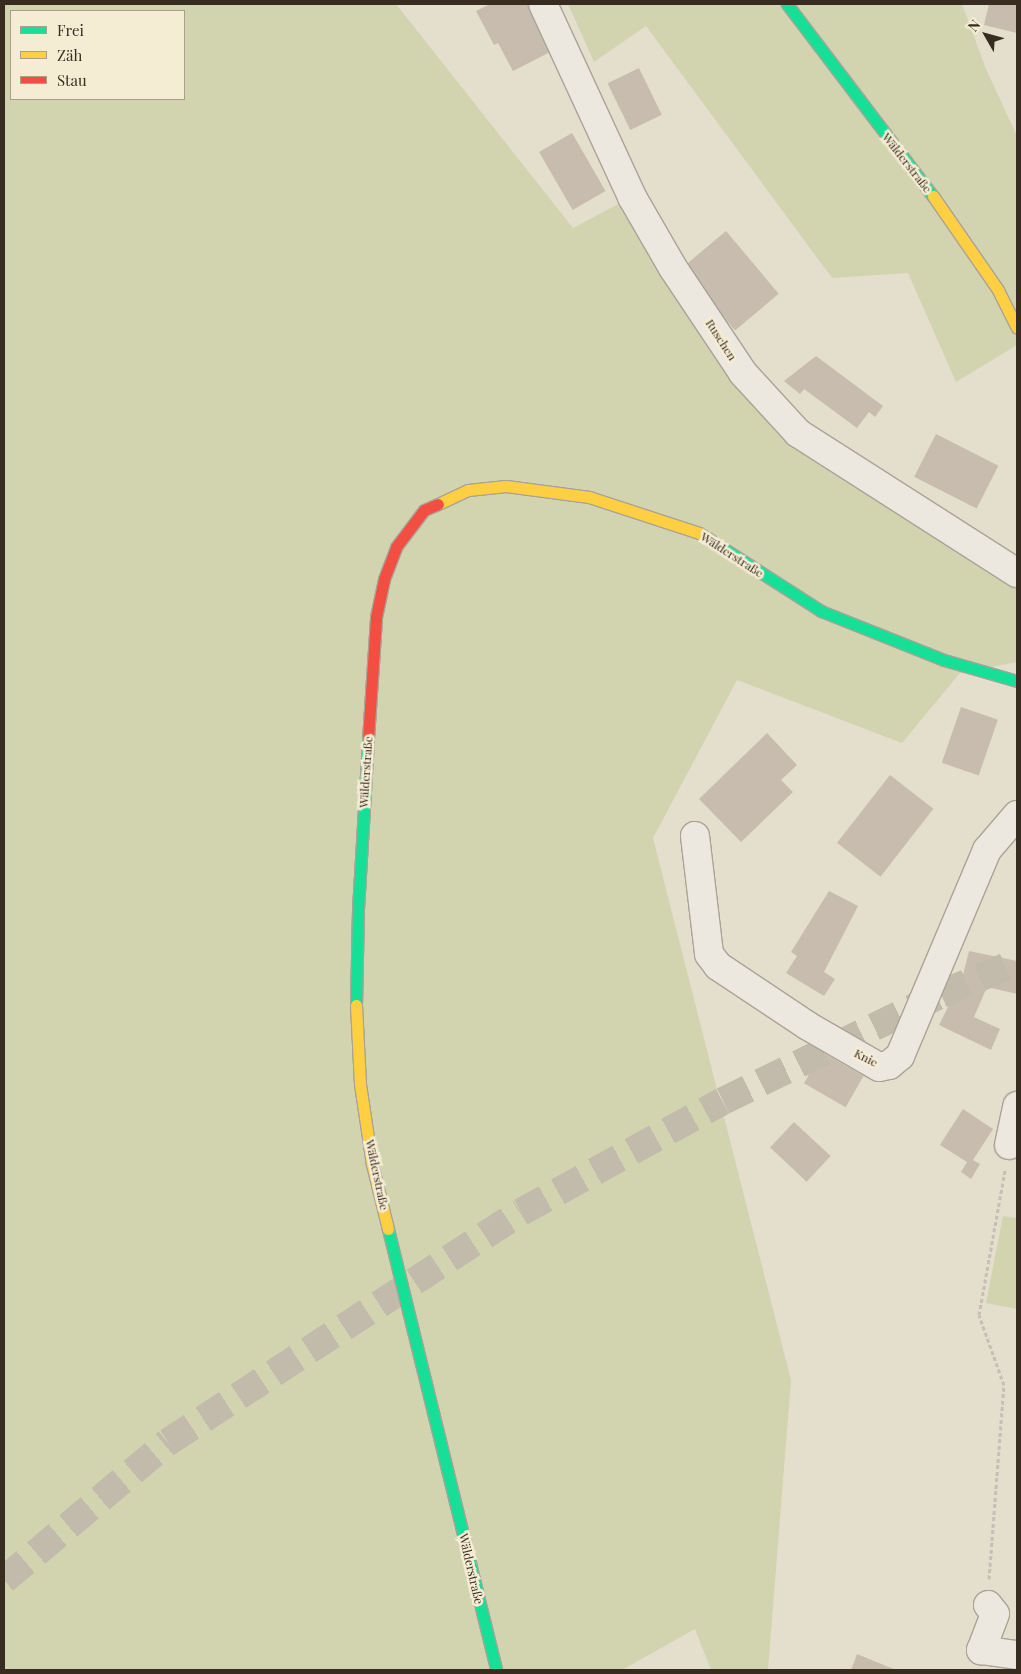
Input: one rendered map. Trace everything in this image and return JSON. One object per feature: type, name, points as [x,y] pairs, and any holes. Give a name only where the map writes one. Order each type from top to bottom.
[{"type":"street","name":"Ruschen","points":[[543,4],[632,197],[673,268],[743,373],[798,433],[1017,573]]},
{"type":"street","name":"Wälderstraße","points":[[787,4],[951,219],[998,290],[1017,328]]},
{"type":"street","name":"Wälderstraße","points":[[496,1670],[372,1164],[360,1084],[356,1019],[358,909],[375,636],[384,579],[396,547],[424,510],[468,490],[506,486],[589,496],[700,533],[820,611],[944,660],[1017,681]]},
{"type":"street","name":"Knie","points":[[694,836],[709,954],[718,966],[808,1026],[879,1067],[889,1066],[900,1056],[987,850],[1017,815]]},
{"type":"street","points":[[1009,1145],[1017,1106]]},
{"type":"street","points":[[988,1605],[995,1614],[981,1650],[1017,1655]]},
{"type":"path","points":[[988,1605],[1004,1385],[979,1315],[1009,1145]]},
{"type":"green space","points":[[4,4],[396,4],[573,228],[624,201],[734,377],[1017,582],[1017,662],[960,673],[902,743],[737,680],[653,838],[791,1380],[768,1670],[711,1670],[695,1629],[622,1670],[4,1670]]},
{"type":"green space","points":[[568,4],[962,4],[986,69],[1017,136],[1017,345],[956,382],[908,273],[832,278],[646,26],[594,62]]},
{"type":"green space","points":[[1003,1216],[1017,1218],[1017,1309],[986,1303]]},
{"type":"building","points":[[490,4],[530,4],[554,50],[513,71],[498,43],[494,45],[476,11]]},
{"type":"building","points":[[989,4],[1017,4],[1017,33],[984,25]]},
{"type":"building","points":[[639,68],[662,115],[630,130],[608,83]]},
{"type":"building","points":[[572,133],[606,191],[573,210],[539,152]]},
{"type":"building","points":[[726,231],[779,294],[735,330],[682,268]]},
{"type":"building","points":[[816,356],[883,406],[875,417],[869,412],[857,428],[804,389],[800,394],[784,381]]},
{"type":"building","points":[[936,434],[998,466],[977,509],[914,477]]},
{"type":"building","points":[[961,707],[998,720],[979,775],[942,763]]},
{"type":"building","points":[[767,733],[797,765],[781,780],[793,792],[741,842],[699,799]]},
{"type":"building","points":[[890,775],[933,809],[880,877],[837,843]]},
{"type":"building","points":[[829,891],[858,906],[824,972],[835,979],[824,996],[786,973],[797,956],[791,952]]},
{"type":"building","points":[[969,951],[1017,961],[1017,994],[987,987],[974,1017],[1000,1029],[991,1050],[939,1025],[962,979]]},
{"type":"building","points":[[822,1052],[864,1076],[846,1107],[804,1083]]},
{"type":"building","points":[[963,1109],[993,1129],[973,1160],[980,1164],[971,1179],[961,1172],[967,1162],[940,1145]]},
{"type":"building","points":[[794,1122],[831,1156],[807,1182],[770,1148]]},
{"type":"building","points":[[857,1654],[896,1670],[851,1670]]},
{"type":"tunnel","points":[[4,1580],[168,1442],[521,1212],[723,1101],[941,994],[1017,962]]},
{"type":"traffic: fast","points":[[787,4],[933,196]]},
{"type":"traffic: fast","points":[[709,539],[821,611],[944,660],[1017,681]]},
{"type":"traffic: fast","points":[[356,1005],[358,909],[368,739]]},
{"type":"traffic: fast","points":[[388,1229],[496,1670]]},
{"type":"traffic: slow","points":[[933,196],[998,290],[1017,328]]},
{"type":"traffic: slow","points":[[438,504],[468,490],[506,486],[589,497],[699,533],[709,539]]},
{"type":"traffic: slow","points":[[356,1005],[360,1084],[372,1164],[388,1229]]},
{"type":"traffic: jam","points":[[368,739],[376,617],[384,579],[396,547],[424,510],[438,504]]}]
